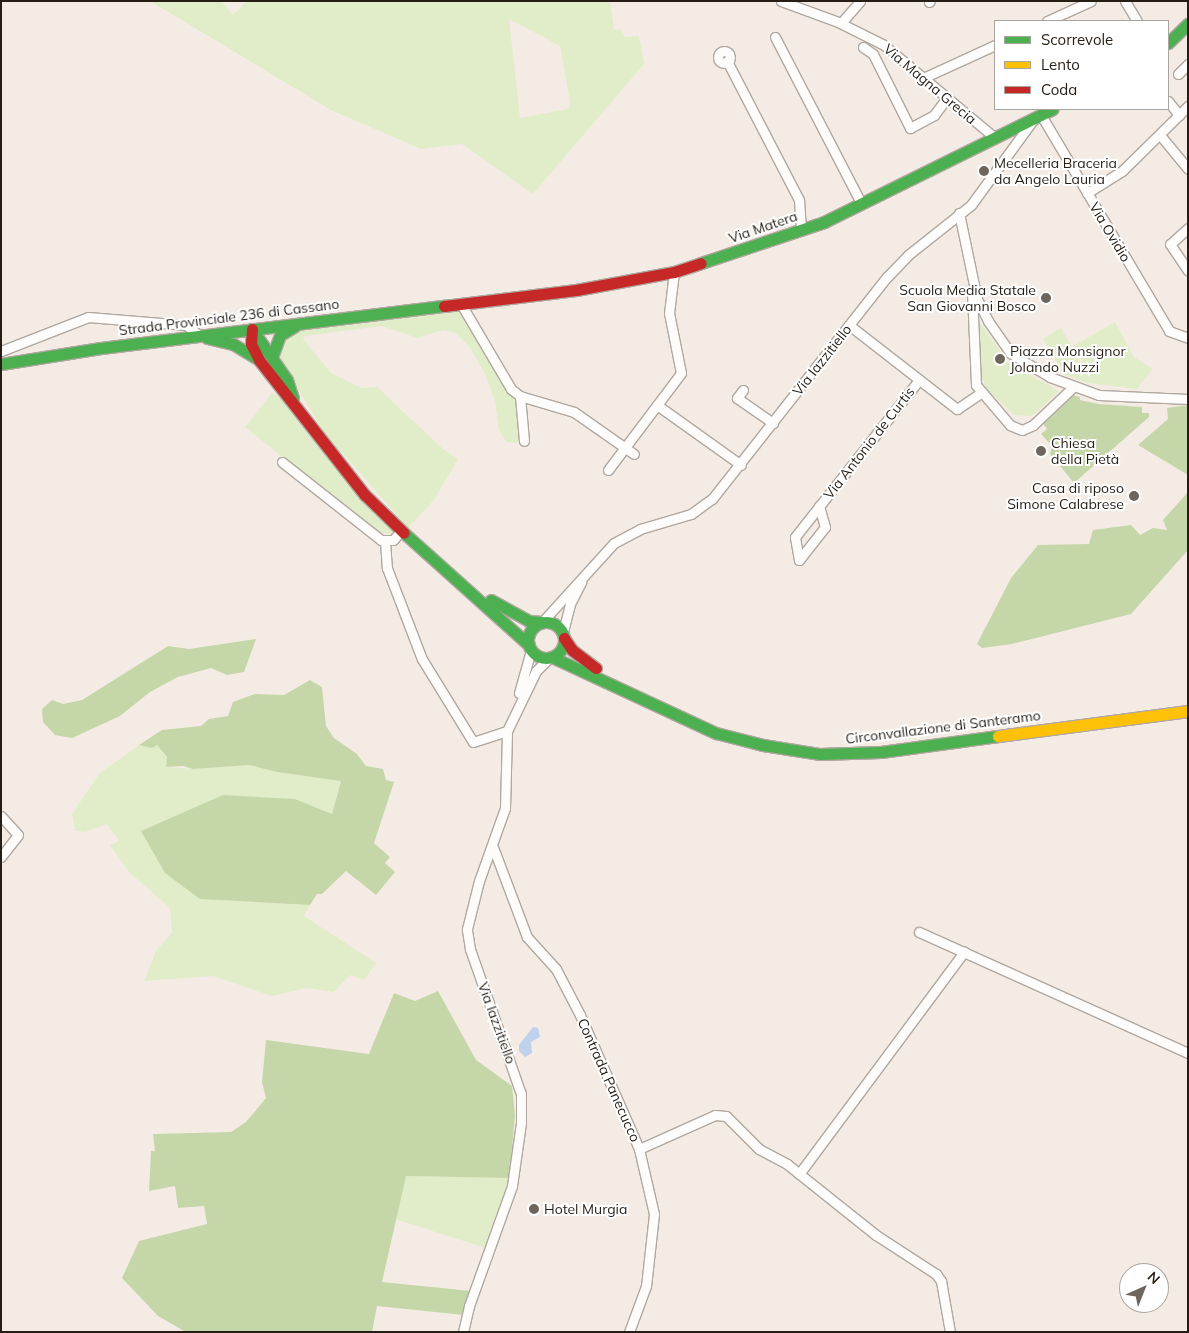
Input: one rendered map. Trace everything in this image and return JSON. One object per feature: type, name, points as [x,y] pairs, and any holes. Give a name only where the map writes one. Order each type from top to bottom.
[{"type":"main road","points":[[1169,42],[1188,24]]},
{"type":"main road","name":"Via Matera","points":[[461,304],[576,290],[674,272],[801,230],[861,203],[1051,110]]},
{"type":"main road","name":"Strada Provinciale 236 di Cassano","points":[[1,364],[252,328],[300,324],[461,304]]},
{"type":"main road","points":[[272,358],[280,335],[300,324]]},
{"type":"main road","points":[[252,328],[287,380],[295,404]]},
{"type":"main road","points":[[252,328],[251,344],[259,360],[342,467],[401,531],[542,658],[550,658],[561,650],[564,635],[553,623],[516,615],[454,578]]},
{"type":"main road","points":[[199,335],[233,344],[259,360]]},
{"type":"main road","points":[[530,648],[529,633],[542,622]]},
{"type":"main road","name":"Circonvallazione di Santeramo","points":[[564,635],[572,650],[590,664],[649,702]]},
{"type":"main road","name":"Circonvallazione di Santeramo","points":[[550,658],[573,664],[685,720],[735,738],[776,748],[829,755],[881,752],[1188,711]]},
{"type":"street","name":"Via Magna Grecia","points":[[781,1],[841,23],[877,41],[1014,148]]},
{"type":"street","points":[[841,23],[860,1]]},
{"type":"street","points":[[1049,20],[1091,1]]},
{"type":"street","points":[[1125,1],[1135,20]]},
{"type":"street","points":[[775,37],[861,203]]},
{"type":"street","points":[[877,41],[867,49],[910,128],[934,115],[948,98]]},
{"type":"street","points":[[923,78],[994,45]]},
{"type":"street","points":[[727,62],[799,200],[801,230]]},
{"type":"street","points":[[1178,74],[1188,64]]},
{"type":"street","points":[[1169,102],[1179,115]]},
{"type":"street","points":[[1087,193],[1122,171],[1188,106]]},
{"type":"street","name":"Via Iazzitiello","points":[[587,570],[607,548],[627,535],[701,508],[741,465],[849,325],[908,255],[987,187],[1038,116]]},
{"type":"street","name":"Via Ovidio","points":[[1038,116],[1087,193],[1169,331],[1188,338]]},
{"type":"street","points":[[1160,135],[1188,169]]},
{"type":"street","points":[[959,213],[970,275],[976,384],[981,393],[1010,425],[1022,430],[1033,425],[1073,387]]},
{"type":"street","points":[[1187,267],[1170,244],[1188,228]]},
{"type":"street","points":[[608,470],[681,373],[669,312],[674,272]]},
{"type":"street","points":[[970,275],[988,321],[1010,353],[1073,387],[1119,398],[1188,399]]},
{"type":"street","points":[[461,304],[501,374],[520,396],[574,412],[634,454]]},
{"type":"street","points":[[1,351],[88,317],[186,325],[199,335]]},
{"type":"street","points":[[849,325],[957,409],[981,393]]},
{"type":"street","name":"Via Antonio de Curtis","points":[[819,506],[825,527],[798,560],[795,537],[819,506],[919,380]]},
{"type":"street","points":[[743,390],[737,398],[772,423]]},
{"type":"street","points":[[520,396],[524,441]]},
{"type":"street","points":[[657,405],[741,465]]},
{"type":"street","points":[[282,462],[385,541],[393,540],[401,531]]},
{"type":"street","points":[[385,541],[387,568],[422,659],[472,742],[507,732]]},
{"type":"street","points":[[542,622],[587,570]]},
{"type":"street","points":[[564,635],[570,604],[587,570]]},
{"type":"street","points":[[514,713],[530,648]]},
{"type":"street","points":[[514,713],[536,671],[550,658]]},
{"type":"street","name":"Via Iazzitiello","points":[[463,1332],[469,1306],[512,1186],[522,1122],[520,1094],[470,949],[467,929],[479,881],[493,847],[505,808],[507,732],[514,713]]},
{"type":"street","points":[[1,816],[18,835],[1,857]]},
{"type":"street","name":"Contrada Panecucco","points":[[493,847],[527,937],[556,969],[576,1007],[639,1149],[654,1214],[646,1286],[629,1332]]},
{"type":"street","points":[[919,932],[1188,1053]]},
{"type":"street","points":[[799,1174],[964,952]]},
{"type":"street","points":[[639,1149],[715,1115],[726,1116],[759,1149],[799,1174],[876,1235],[936,1274],[941,1282],[950,1332]]},
{"type":"green space","points":[[150,1],[221,1],[233,15],[247,1],[610,1],[614,30],[620,29],[625,37],[639,36],[644,64],[533,194],[462,144],[421,149],[331,110]],"holes":[[[509,19],[560,46],[570,102],[568,109],[520,118]]]},
{"type":"green space","points":[[460,309],[505,388],[516,399],[520,443],[506,442],[499,430],[495,401],[485,374],[471,349],[456,333],[443,330],[417,338],[382,326],[304,336],[303,339],[331,373],[361,388],[377,387],[443,449],[458,459],[434,500],[408,528],[324,432],[281,361],[281,343],[294,332]]},
{"type":"green space","points":[[1115,322],[1134,357],[1153,369],[1137,389],[1088,383],[1063,374],[1083,363],[1073,346]]},
{"type":"green space","points":[[978,323],[982,325],[1008,363],[1059,391],[1036,413],[1030,416],[1014,415],[986,388],[979,373]]},
{"type":"green space","points":[[1061,328],[1080,362],[1062,372],[1043,339]]},
{"type":"green space","points":[[272,393],[283,399],[295,413],[317,445],[393,530],[392,534],[375,532],[245,427]]},
{"type":"green space","points":[[1073,395],[1080,397],[1080,400],[1099,404],[1142,407],[1142,413],[1149,413],[1149,417],[1074,483],[1050,454],[1052,446],[1041,434],[1047,429],[1042,422]]},
{"type":"green space","points":[[1188,405],[1188,475],[1138,445],[1168,419],[1167,408]]},
{"type":"green space","points":[[1188,492],[1188,550],[1131,614],[1012,644],[982,648],[977,644],[1011,578],[1038,545],[1089,544],[1093,530],[1131,525],[1140,535],[1153,528],[1167,530],[1163,520]]},
{"type":"green space","points":[[256,639],[244,672],[227,675],[211,668],[178,677],[150,692],[120,716],[72,738],[55,735],[43,722],[42,709],[52,700],[63,704],[82,700],[168,646],[189,649]]},
{"type":"green space","points":[[310,680],[322,687],[326,726],[334,738],[357,754],[366,766],[383,769],[386,780],[394,782],[374,843],[390,857],[385,863],[395,872],[376,895],[346,871],[322,894],[317,894],[310,905],[200,899],[165,873],[141,831],[223,795],[295,799],[332,814],[341,781],[277,772],[249,765],[193,769],[183,766],[166,767],[167,757],[157,745],[152,748],[139,745],[162,730],[201,726],[209,719],[228,716],[233,702],[255,694],[284,695]]},
{"type":"green space","points":[[139,745],[152,748],[157,745],[167,757],[166,767],[193,769],[249,765],[277,772],[341,780],[332,814],[295,799],[224,795],[141,831],[200,899],[310,905],[304,916],[376,963],[364,980],[350,975],[334,992],[307,988],[272,996],[213,976],[144,981],[156,951],[172,933],[170,908],[129,872],[110,845],[119,841],[107,824],[85,832],[75,831],[72,814],[99,774]]},
{"type":"green space","points":[[438,991],[476,1060],[512,1086],[515,1115],[510,1173],[509,1178],[406,1176],[382,1282],[471,1291],[464,1315],[377,1306],[372,1332],[184,1331],[158,1316],[122,1278],[139,1241],[207,1224],[204,1206],[178,1208],[175,1186],[149,1191],[151,1151],[155,1151],[153,1134],[231,1132],[246,1122],[266,1098],[262,1082],[266,1040],[369,1054],[394,993],[415,1001]]},
{"type":"green space","points":[[406,1176],[509,1178],[486,1248],[395,1219]]},
{"type":"water","points":[[533,1027],[538,1028],[540,1037],[531,1042],[532,1053],[525,1057],[519,1051],[519,1045]]},
{"type":"traffic: fast","points":[[1169,42],[1188,24]]},
{"type":"traffic: fast","points":[[701,263],[824,222],[1051,110]]},
{"type":"traffic: fast","points":[[1,364],[101,348],[444,306]]},
{"type":"traffic: fast","points":[[272,357],[280,335],[295,326]]},
{"type":"traffic: fast","points":[[252,329],[287,380],[293,398]]},
{"type":"traffic: fast","points":[[207,338],[233,344],[258,359]]},
{"type":"traffic: fast","points":[[404,533],[529,645]]},
{"type":"traffic: fast","points":[[491,600],[529,621],[541,622]]},
{"type":"traffic: fast","points":[[546,622],[553,623],[559,627],[563,633],[564,640],[563,647],[559,653],[553,657],[546,658],[539,657],[533,653],[529,647],[528,640],[529,633],[533,627],[539,623],[546,622]]},
{"type":"traffic: fast","points":[[552,657],[716,733],[763,745],[820,754],[881,752],[998,736]]},
{"type":"traffic: slow","points":[[998,736],[1188,711]]},
{"type":"traffic: jam","points":[[444,306],[576,290],[674,272],[701,263]]},
{"type":"traffic: jam","points":[[252,329],[251,344],[259,360],[365,495],[404,533]]},
{"type":"traffic: jam","points":[[564,638],[572,650],[596,668]]},
{"type":"place","name":"Mecelleria Braceria da Angelo Lauria","points":[[984,171]]},
{"type":"place","name":"Scuola Media Statale San Giovanni Bosco","points":[[1046,298]]},
{"type":"place","name":"Piazza Monsignor Jolando Nuzzi","points":[[1000,359]]},
{"type":"place","name":"Chiesa della Pietà","points":[[1041,451]]},
{"type":"place","name":"Casa di riposo Simone Calabrese","points":[[1134,496]]},
{"type":"place","name":"Hotel Murgia","points":[[534,1209]]}]
